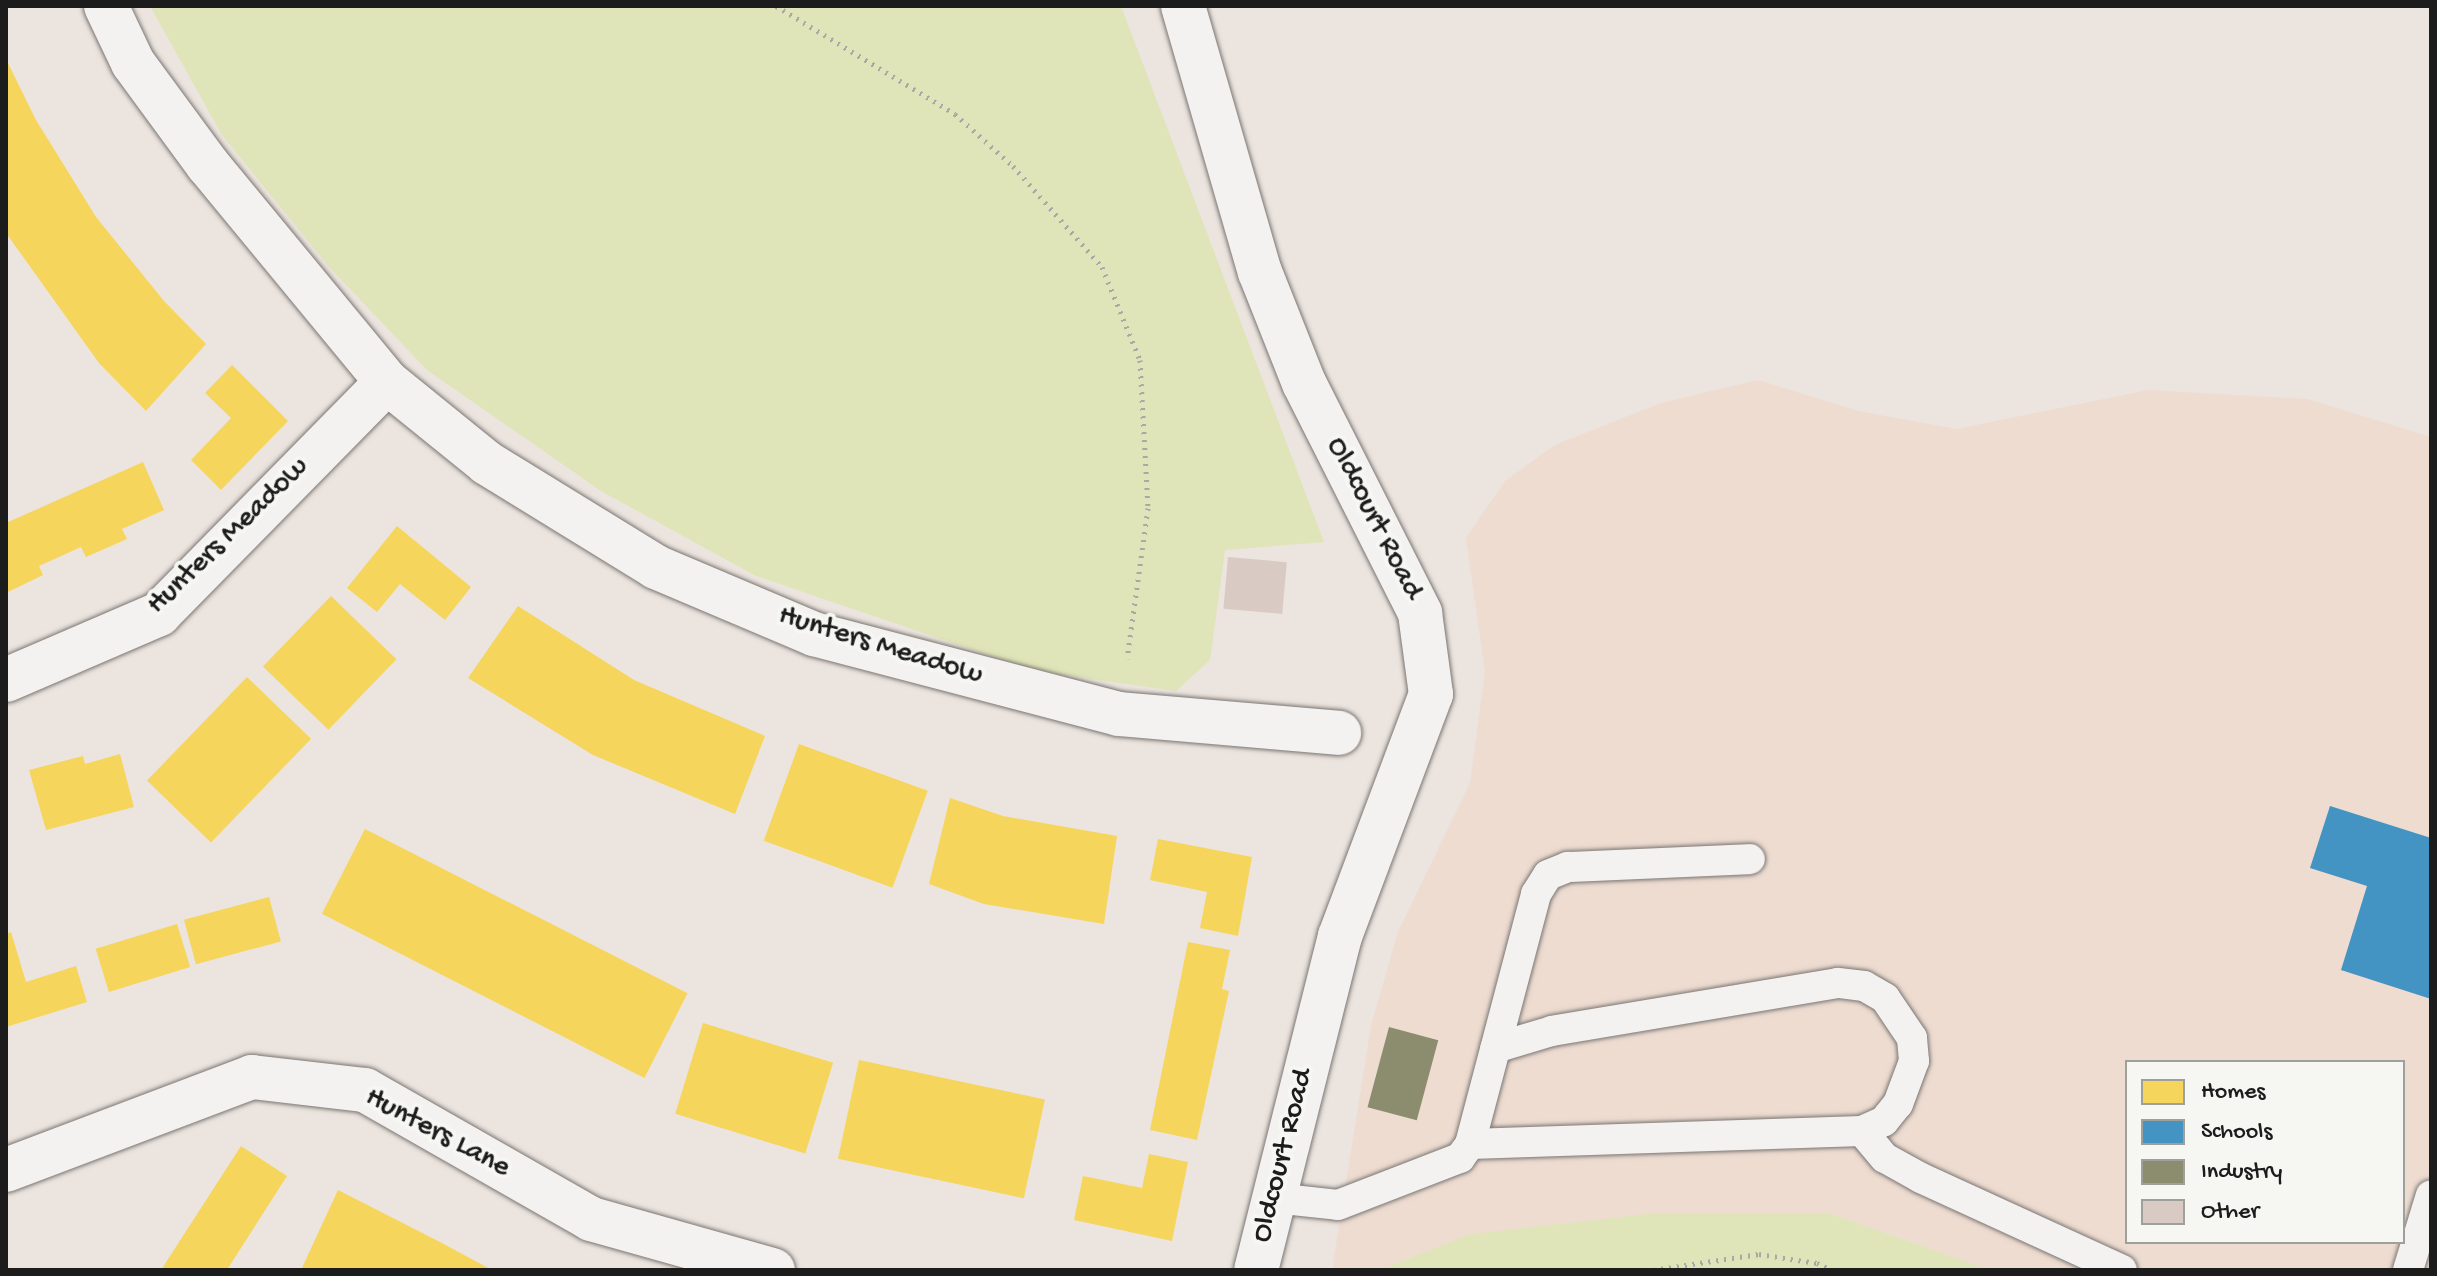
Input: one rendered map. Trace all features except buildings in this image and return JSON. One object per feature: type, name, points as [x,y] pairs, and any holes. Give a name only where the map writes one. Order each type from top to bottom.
[{"type":"street","name":"Hunters Meadow","points":[[106,6],[133,63],[208,165],[387,382],[487,463],[656,567],[814,634],[1119,714],[1339,733]]},
{"type":"street","name":"Oldcourt Road","points":[[1183,6],[1260,272],[1304,383],[1420,613],[1431,694],[1340,936],[1256,1270]]},
{"type":"street","name":"Hunters Meadow","points":[[6,680],[159,614],[387,382]]},
{"type":"street","name":"Hunters Lane","points":[[6,1170],[252,1077],[365,1090],[591,1219],[773,1270]]},
{"type":"lane","points":[[1274,1198],[1338,1205],[1446,1167],[1470,1144],[1536,894],[1548,875],[1568,867],[1750,859]]},
{"type":"lane","points":[[1470,1144],[1862,1131],[1884,1121],[1898,1104],[1914,1061],[1912,1038],[1902,1017],[1885,998],[1864,986],[1838,983],[1552,1031],[1495,1048]]},
{"type":"lane","points":[[1862,1131],[1885,1158],[1921,1178],[2122,1270]]},
{"type":"lane","points":[[2408,1270],[2431,1195]]},
{"type":"path","points":[[776,6],[955,114],[1013,166],[1102,267],[1140,360],[1148,508],[1126,665]]},
{"type":"path","points":[[1653,1270],[1759,1254],[1817,1263],[1832,1270]]},
{"type":"shaded area","points":[[1758,380],[1858,411],[1957,429],[2148,390],[2307,399],[2431,437],[2431,1270],[1990,1270],[1829,1213],[1414,1256],[1379,1270],[1332,1270],[1371,1026],[1398,932],[1470,783],[1485,672],[1466,538],[1505,481],[1555,445],[1661,403]]},
{"type":"green space","points":[[150,6],[1121,6],[1324,542],[1225,550],[1210,660],[1176,691],[1035,671],[756,576],[601,491],[427,370],[330,268],[222,135]]},
{"type":"green space","points":[[1656,1213],[1829,1213],[1990,1270],[1379,1270],[1471,1234]]}]
